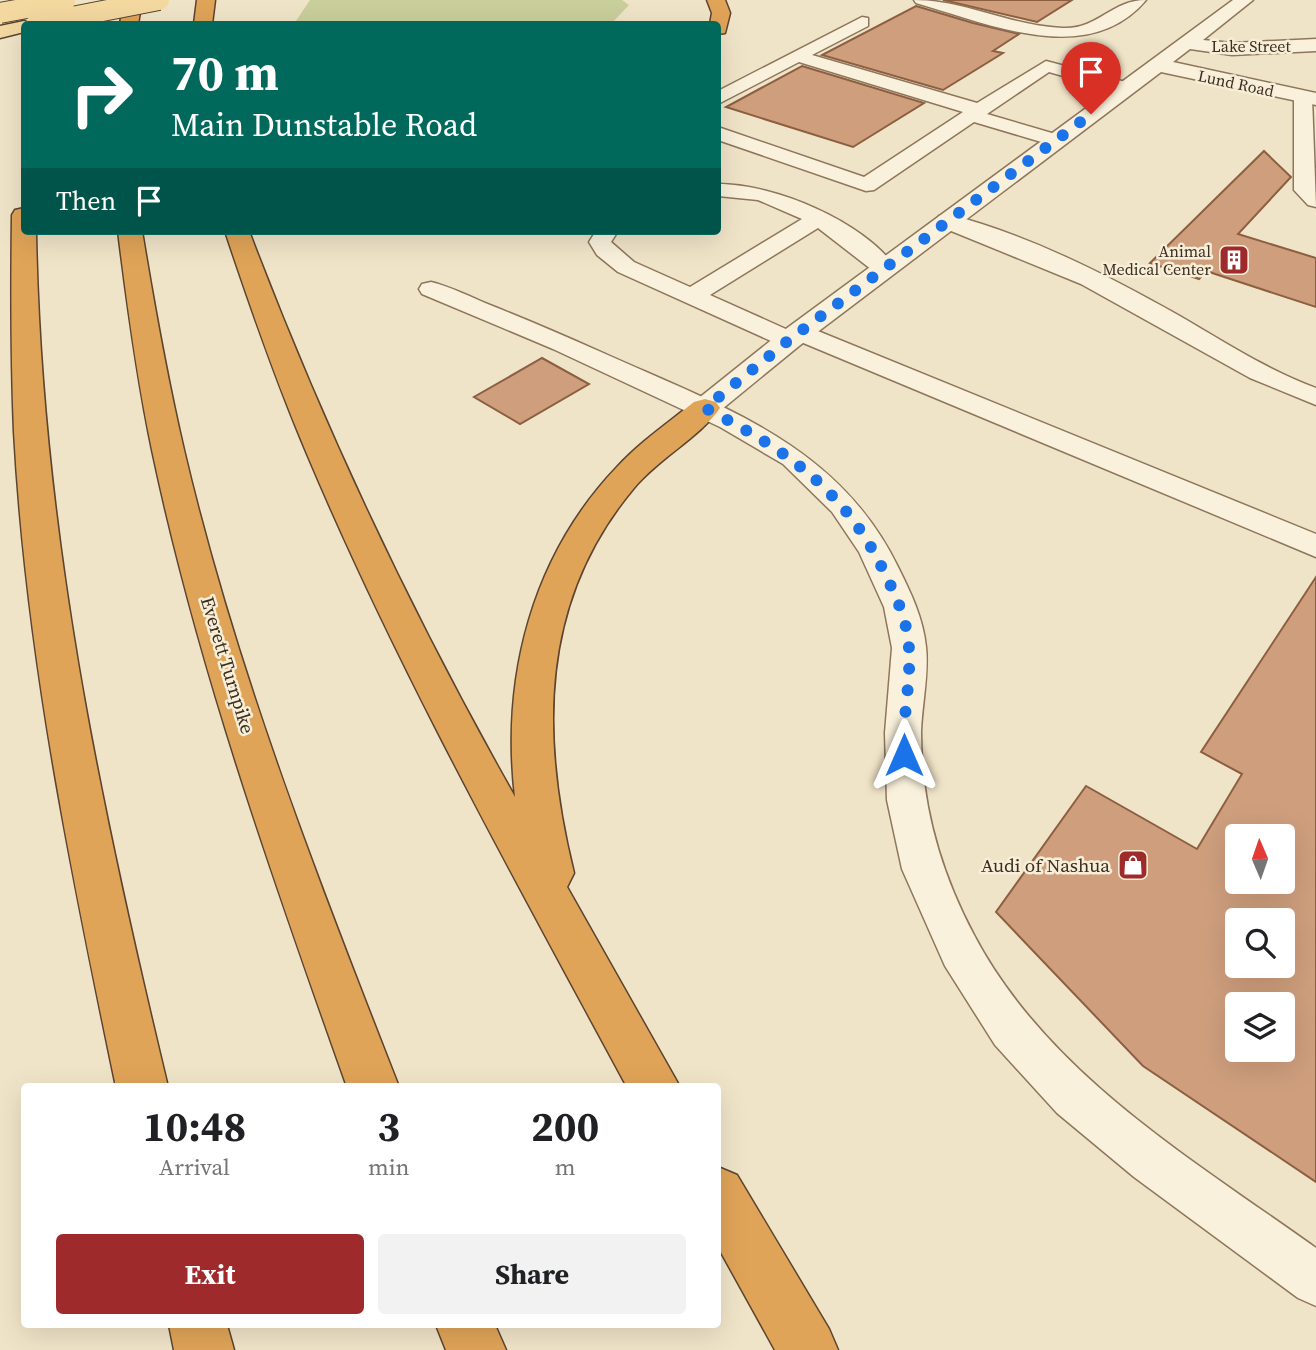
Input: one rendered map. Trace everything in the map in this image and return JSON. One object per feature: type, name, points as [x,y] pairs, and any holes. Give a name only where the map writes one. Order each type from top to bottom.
[{"type":"highway","points":[[54,21],[61,0]]},
{"type":"highway","points":[[130,21],[133,0]]},
{"type":"highway","points":[[716,0],[720,13],[719,21]]},
{"type":"highway","points":[[24,235],[24,348],[40,525],[56,651],[88,830],[141,1083]]},
{"type":"highway","name":"Everett Turnpike","points":[[131,235],[147,346],[189,534],[273,812],[372,1083]]},
{"type":"highway","points":[[238,235],[300,406],[370,563],[460,737],[653,1083]]},
{"type":"highway","points":[[579,951],[549,863],[534,794],[530,718],[542,627],[567,560],[607,499],[634,468],[705,408]]},
{"type":"highway","points":[[721,1199],[808,1350]]},
{"type":"highway","points":[[199,1328],[204,1350]]},
{"type":"highway","points":[[466,1328],[476,1350]]},
{"type":"main road","points":[[0,13],[71,0]]},
{"type":"main road","points":[[51,21],[159,0]]},
{"type":"main road","points":[[0,32],[21,28]]},
{"type":"street","points":[[705,408],[794,336],[1244,0]]},
{"type":"street","name":"Lake Street","points":[[1186,43],[1240,49],[1316,45]]},
{"type":"street","name":"Lund Road","points":[[1157,65],[1310,98]]},
{"type":"lane","points":[[922,0],[1052,33],[1075,33],[1095,28],[1138,0]]},
{"type":"lane","points":[[721,96],[862,22]]},
{"type":"lane","points":[[796,57],[1055,140]]},
{"type":"lane","points":[[721,135],[866,185],[1046,66],[1126,88]]},
{"type":"lane","points":[[1310,98],[1310,195]]},
{"type":"lane","points":[[721,190],[749,191],[819,218],[857,242],[884,268]]},
{"type":"lane","points":[[692,296],[819,218]]},
{"type":"lane","points":[[947,221],[1017,247],[1169,320],[1262,374],[1316,397]]},
{"type":"lane","points":[[604,235],[600,242],[603,251],[618,262],[692,296],[1316,545]]},
{"type":"lane","points":[[431,289],[705,408],[771,444],[813,474],[843,505],[874,550],[901,607],[909,648],[903,733],[906,800],[922,869],[960,952],[1010,1030],[1074,1096],[1151,1160],[1316,1280]]},
{"type":"green space","points":[[310,0],[622,0],[629,5],[614,21],[296,21]]},
{"type":"building","points":[[943,0],[1072,0],[1037,22]]},
{"type":"building","points":[[916,6],[1019,34],[993,51],[1003,53],[943,90],[822,55]]},
{"type":"building","points":[[802,66],[924,103],[853,147],[726,107]]},
{"type":"building","name":"Animal Medical Center","points":[[1264,151],[1291,177],[1238,234],[1316,258],[1316,307],[1206,271],[1199,279],[1150,263]]},
{"type":"building","points":[[542,358],[589,384],[520,424],[474,397]]},
{"type":"building","name":"Audi of Nashua","points":[[1316,577],[1316,1182],[1143,1066],[996,912],[1086,786],[1197,849],[1242,774],[1201,752]]},
{"type":"place","name":"Animal Medical Center","points":[[1234,260]]},
{"type":"place","name":"Audi of Nashua","points":[[1133,865]]},
{"type":"route","points":[[904,755],[909,648],[901,607],[874,550],[843,505],[813,474],[771,444],[705,408],[789,340],[1091,114]]}]
